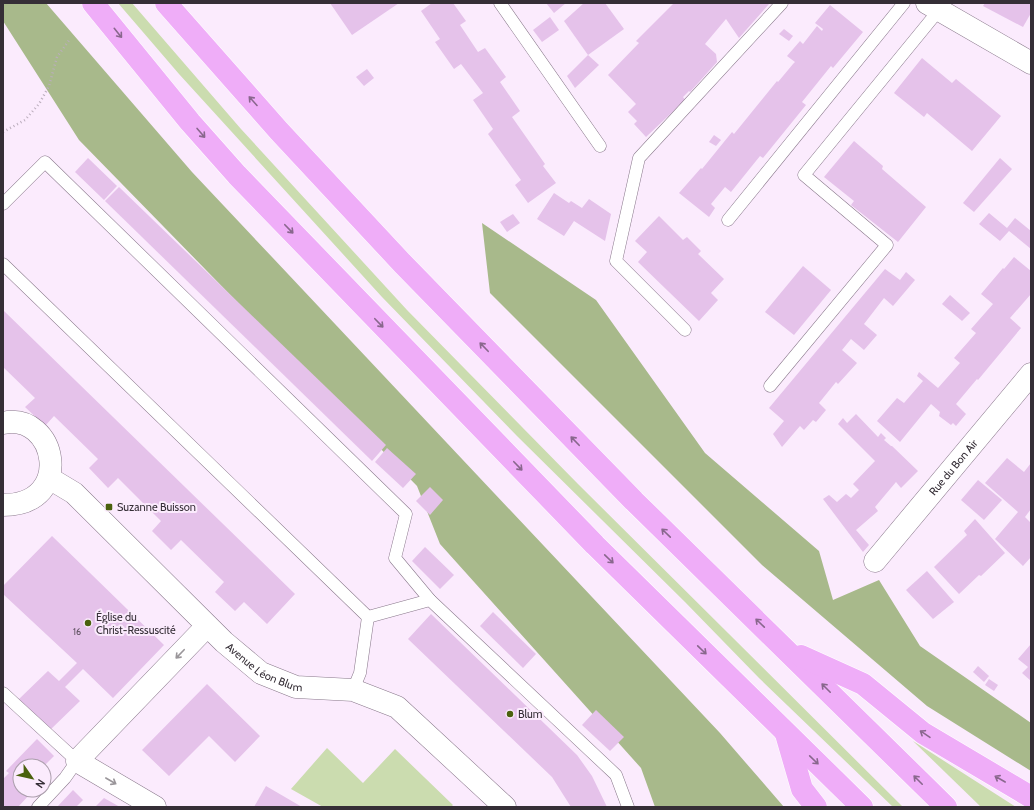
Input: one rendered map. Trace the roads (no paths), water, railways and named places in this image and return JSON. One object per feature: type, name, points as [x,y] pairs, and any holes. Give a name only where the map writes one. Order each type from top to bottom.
[{"type":"highway","points":[[93,3],[190,122],[242,180],[595,545],[862,807]]},
{"type":"highway","points":[[166,3],[279,131],[402,263],[634,502],[788,650],[946,807]]},
{"type":"highway","points":[[788,650],[863,684],[923,733],[1031,797]]},
{"type":"highway","points":[[786,732],[802,788],[816,807]]},
{"type":"street","points":[[933,6],[1031,63]]},
{"type":"street","name":"Rue du Bon Air","points":[[875,561],[1031,374]]},
{"type":"street","points":[[3,423],[20,423],[33,429],[43,438],[49,451],[51,465],[49,478],[41,491],[30,500],[16,505],[3,505]]},
{"type":"street","name":"Avenue Léon Blum","points":[[49,478],[74,493],[207,626],[239,656],[261,673],[296,687],[353,690],[397,707],[505,807]]},
{"type":"street","points":[[155,807],[77,761],[207,626]]},
{"type":"lane","points":[[500,3],[600,146]]},
{"type":"lane","points":[[685,330],[616,261],[639,158],[782,3]]},
{"type":"lane","points":[[728,220],[904,3]]},
{"type":"lane","points":[[770,386],[887,245],[804,174],[933,6]]},
{"type":"lane","points":[[3,204],[45,162],[406,514],[395,558],[430,600],[616,775],[628,807]]},
{"type":"lane","points":[[3,264],[368,617]]},
{"type":"lane","points":[[368,617],[430,600]]},
{"type":"lane","points":[[353,690],[360,673],[368,617]]},
{"type":"lane","points":[[3,693],[77,761],[65,778],[38,807]]},
{"type":"place","name":"Suzanne Buisson","points":[[109,507]]},
{"type":"place","name":"Église du Christ-Ressuscité","points":[[88,623]]},
{"type":"place","name":"Blum","points":[[510,714]]}]
